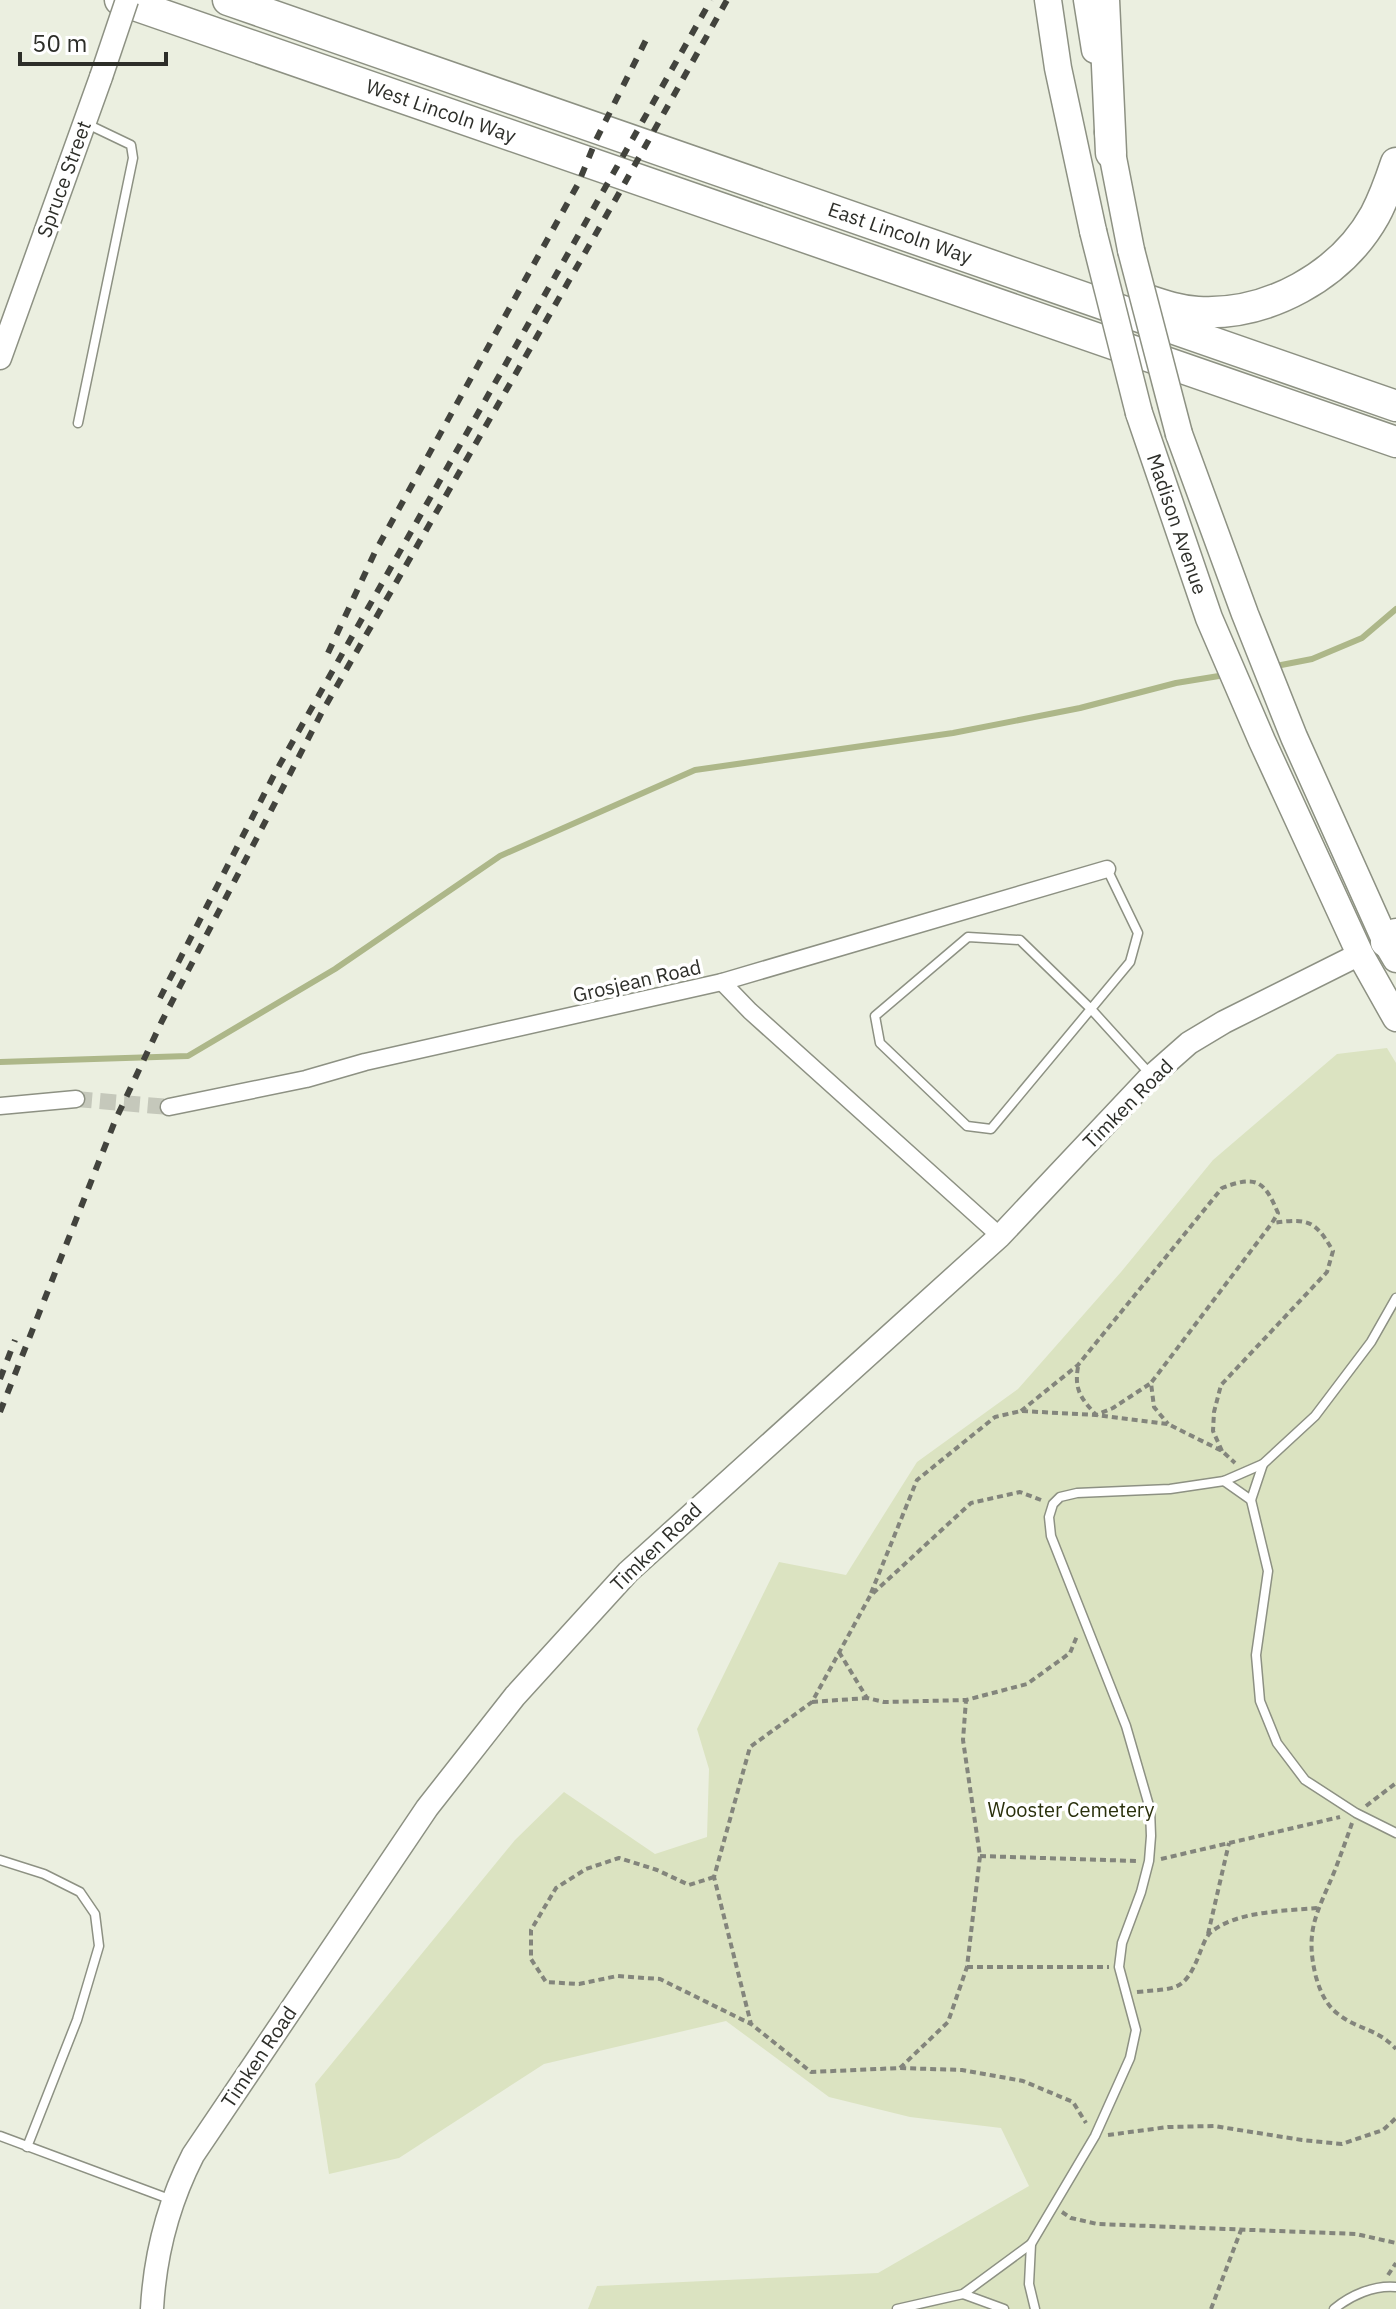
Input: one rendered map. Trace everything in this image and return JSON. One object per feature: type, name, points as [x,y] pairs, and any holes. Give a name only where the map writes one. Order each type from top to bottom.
[{"type":"highway","name":"West Lincoln Way","points":[[120,0],[762,222]]},
{"type":"highway","name":"West Lincoln Way","points":[[228,0],[404,61]]},
{"type":"highway","points":[[1104,0],[1111,153]]},
{"type":"highway","name":"East Lincoln Way","points":[[404,61],[1396,406]]},
{"type":"highway","points":[[404,61],[596,111],[1170,308],[1200,312],[1259,305],[1286,296],[1331,268],[1374,217],[1396,163]]},
{"type":"highway","name":"East Lincoln Way","points":[[762,222],[1396,442]]},
{"type":"highway","points":[[1233,385],[1291,420],[1396,458]]},
{"type":"main road","name":"Madison Avenue","points":[[1048,0],[1058,68],[1093,231],[1139,413],[1209,618],[1262,741],[1387,946]]},
{"type":"main road","name":"Madison Avenue","points":[[1087,0],[1111,153],[1131,250],[1179,434],[1294,737],[1387,946],[1396,1018]]},
{"type":"street","name":"Spruce Street","points":[[0,358],[127,0]]},
{"type":"street","name":"Grosjean Road","points":[[169,1107],[306,1079],[365,1062],[722,982],[1107,869]]},
{"type":"street","name":"Timken Road","points":[[152,2309],[158,2249],[173,2200],[193,2155],[418,1821],[515,1696],[628,1572],[1000,1236],[1152,1076],[1189,1043],[1224,1022],[1387,946]]},
{"type":"street","points":[[722,982],[750,1011],[1000,1236]]},
{"type":"street","points":[[0,1106],[76,1099]]},
{"type":"lane","points":[[78,423],[133,158],[131,145],[85,122]]},
{"type":"lane","points":[[1107,869],[1138,933],[1130,962],[1091,1009],[991,1129],[967,1126],[880,1043],[875,1016],[968,937],[1020,940],[1091,1009],[1152,1076]]},
{"type":"lane","points":[[897,2309],[963,2294],[1031,2244],[1095,2136],[1130,2058],[1136,2030],[1119,1967],[1122,1943],[1149,1861],[1150,1809],[1126,1726],[1051,1536],[1049,1517],[1053,1504],[1060,1497],[1077,1493],[1170,1489],[1224,1481],[1263,1464],[1315,1416],[1371,1342],[1396,1298]]},
{"type":"lane","points":[[1263,1464],[1251,1500],[1268,1571],[1256,1655],[1260,1701],[1277,1743],[1305,1780],[1356,1813],[1396,1833]]},
{"type":"lane","points":[[1224,1481],[1251,1500]]},
{"type":"lane","points":[[0,1860],[44,1874],[80,1892],[95,1914],[99,1946],[77,2020],[27,2147]]},
{"type":"lane","points":[[0,2136],[173,2200]]},
{"type":"lane","points":[[1031,2244],[1029,2284],[1035,2309]]},
{"type":"lane","points":[[1334,2309],[1345,2300],[1381,2285],[1396,2287]]},
{"type":"lane","points":[[963,2294],[1004,2309]]},
{"type":"path","points":[[1021,1411],[1078,1365],[1222,1188],[1243,1180],[1255,1181],[1269,1193],[1278,1213],[1272,1223],[1151,1383],[1113,1408],[1096,1415]]},
{"type":"path","points":[[1222,1451],[1213,1431],[1221,1385],[1327,1272],[1333,1251],[1320,1229],[1296,1219],[1272,1223]]},
{"type":"path","points":[[1078,1365],[1075,1382],[1081,1399],[1096,1415]]},
{"type":"path","points":[[1151,1383],[1154,1407],[1168,1424]]},
{"type":"path","points":[[751,2024],[714,1877],[750,1747],[812,1702],[870,1596],[917,1480],[995,1417],[1021,1411],[1096,1415],[1168,1424],[1222,1451],[1244,1472]]},
{"type":"path","points":[[870,1596],[971,1503],[1020,1492],[1053,1504]]},
{"type":"path","points":[[812,1702],[867,1698],[884,1702],[966,1700],[1027,1684],[1070,1653],[1084,1619]]},
{"type":"path","points":[[839,1652],[867,1698]]},
{"type":"path","points":[[900,2068],[948,2022],[967,1967],[980,1856],[963,1740],[966,1700]]},
{"type":"path","points":[[980,1856],[1149,1861],[1356,1813],[1396,1783]]},
{"type":"path","points":[[1356,1813],[1317,1908],[1311,1936],[1312,1962],[1320,1993],[1338,2014],[1385,2037],[1396,2049]]},
{"type":"path","points":[[1127,1994],[1177,1988],[1191,1976],[1208,1934],[1229,1843]]},
{"type":"path","points":[[714,1877],[689,1885],[657,1870],[619,1858],[586,1869],[556,1888],[531,1930],[531,1959],[546,1982],[579,1984],[617,1976],[660,1979],[751,2024],[811,2072],[900,2068],[962,2070],[1023,2081],[1073,2102],[1095,2136],[1168,2127],[1214,2126],[1342,2144],[1383,2130],[1396,2118]]},
{"type":"path","points":[[1208,1934],[1255,1914],[1317,1908]]},
{"type":"path","points":[[967,1967],[1119,1967]]},
{"type":"path","points":[[1053,2206],[1071,2218],[1097,2224],[1356,2234],[1396,2243]]},
{"type":"path","points":[[1211,2309],[1241,2230]]},
{"type":"green space","name":"Wooster Cemetery","points":[[1387,1048],[1396,1063],[1396,2309],[588,2309],[597,2286],[878,2273],[1029,2186],[1001,2128],[910,2117],[829,2097],[726,2021],[544,2064],[399,2158],[329,2174],[315,2084],[515,1840],[564,1792],[655,1854],[707,1837],[709,1769],[697,1729],[779,1562],[846,1575],[917,1462],[1018,1389],[1121,1272],[1213,1160],[1337,1054]]},
{"type":"waterway","points":[[1271,667],[1312,659],[1362,638],[1396,609]]},
{"type":"waterway","points":[[0,1062],[188,1056],[335,969],[500,856],[695,770],[953,733],[1225,675]]},
{"type":"tunnel","points":[[76,1099],[169,1107]]},
{"type":"railway","points":[[160,998],[275,773],[711,0]]},
{"type":"railway","points":[[0,1412],[115,1121],[162,1021],[322,712],[727,0]]},
{"type":"railway","points":[[328,653],[375,552],[578,184],[596,140],[647,38]]},
{"type":"railway","points":[[0,1379],[15,1340]]}]
